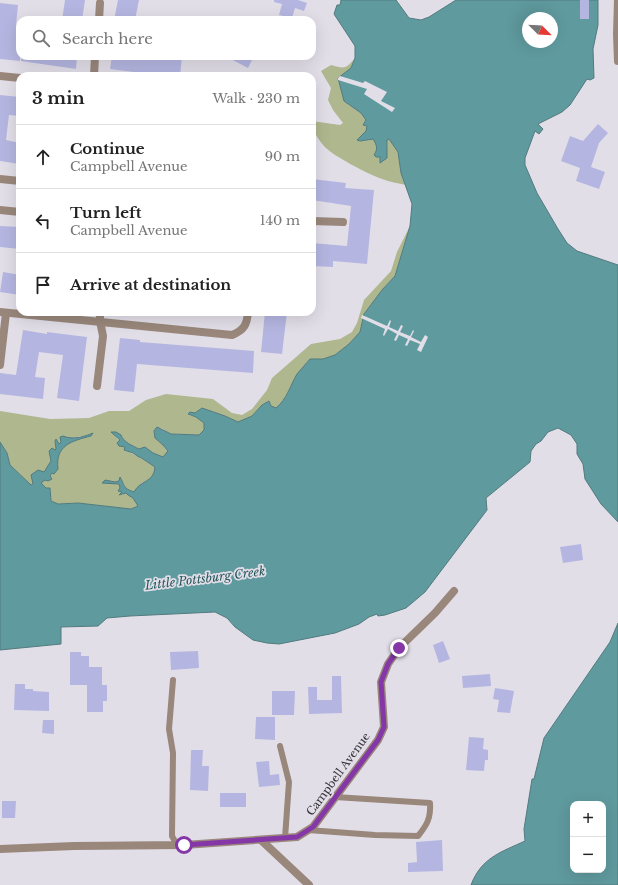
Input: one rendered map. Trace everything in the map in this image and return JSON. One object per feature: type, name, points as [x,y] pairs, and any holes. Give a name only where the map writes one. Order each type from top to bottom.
[{"type":"street","points":[[618,0],[618,62]]},
{"type":"street","points":[[99,16],[100,3]]},
{"type":"street","points":[[94,72],[95,60]]},
{"type":"street","points":[[0,76],[16,78]]},
{"type":"street","points":[[0,179],[16,180]]},
{"type":"street","points":[[0,210],[16,212]]},
{"type":"street","points":[[316,221],[343,222]]},
{"type":"street","points":[[0,365],[3,312],[16,313]]},
{"type":"street","points":[[46,316],[232,335],[240,331],[247,322],[248,316]]},
{"type":"street","points":[[97,386],[103,336],[100,316]]},
{"type":"street","name":"Campbell Avenue","points":[[0,849],[74,846],[177,845],[297,837],[313,827],[378,740],[384,727],[381,682],[388,664],[399,648],[435,613],[454,591]]},
{"type":"street","points":[[261,840],[309,885]]},
{"type":"lane","points":[[173,680],[168,729],[173,753],[172,836],[177,845]]},
{"type":"lane","points":[[280,746],[289,782],[285,838]]},
{"type":"lane","points":[[308,830],[375,836],[418,836],[427,824],[431,812],[430,803],[335,796]]},
{"type":"green space","points":[[355,58],[344,101],[361,113],[366,120],[363,125],[367,126],[366,131],[360,137],[360,141],[373,139],[378,150],[380,162],[387,158],[387,139],[389,139],[398,152],[401,173],[406,185],[376,177],[342,159],[328,150],[316,134],[316,122],[340,125],[343,123],[333,110],[328,100],[331,88],[321,71],[331,65],[345,67]]},
{"type":"green space","points":[[410,226],[395,276],[382,290],[364,314],[360,332],[349,344],[335,355],[323,359],[310,359],[297,375],[286,397],[276,408],[271,406],[269,402],[262,405],[252,416],[238,422],[202,408],[189,415],[196,417],[204,423],[204,430],[199,435],[170,434],[161,428],[155,438],[168,452],[163,457],[153,453],[145,447],[139,449],[134,447],[126,442],[121,435],[116,432],[112,432],[125,447],[124,450],[140,457],[155,467],[154,474],[147,481],[142,483],[134,492],[126,488],[120,478],[119,481],[115,482],[105,480],[103,482],[119,484],[122,492],[119,495],[126,493],[133,498],[138,506],[131,509],[78,503],[58,504],[51,501],[50,488],[46,488],[40,483],[45,479],[52,479],[50,476],[54,470],[59,452],[65,445],[78,439],[91,436],[92,434],[70,438],[59,445],[56,440],[56,449],[49,451],[51,461],[44,472],[31,485],[10,465],[7,453],[0,442],[0,411],[50,419],[89,418],[109,411],[129,411],[146,400],[166,394],[213,399],[232,413],[242,415],[252,409],[267,390],[272,378],[311,344],[340,339],[352,332],[357,323],[364,300],[391,271],[397,252]]},
{"type":"water","name":"Little Pottsburg Creek","points":[[341,0],[396,0],[409,18],[421,20],[429,17],[456,0],[598,0],[598,25],[593,49],[594,78],[590,80],[587,79],[570,105],[562,112],[538,124],[543,129],[539,134],[535,131],[525,158],[525,165],[537,193],[567,243],[577,251],[618,265],[618,522],[601,504],[585,479],[583,464],[577,454],[577,444],[571,435],[558,428],[548,432],[541,441],[536,444],[531,451],[530,462],[486,498],[487,510],[425,592],[406,608],[385,615],[378,616],[377,614],[369,617],[359,624],[335,633],[279,644],[253,640],[235,627],[227,618],[215,612],[107,618],[98,626],[61,627],[61,644],[0,650],[0,442],[7,453],[10,465],[31,485],[33,484],[31,475],[38,470],[44,472],[51,461],[49,451],[52,448],[55,450],[56,449],[56,439],[59,444],[61,442],[60,437],[63,436],[78,438],[93,433],[91,436],[66,445],[59,454],[58,469],[50,476],[52,479],[48,481],[45,480],[41,483],[46,488],[50,488],[51,501],[58,504],[78,503],[131,509],[138,506],[133,498],[126,493],[119,495],[122,492],[118,491],[120,488],[119,484],[102,483],[105,480],[115,482],[119,481],[120,477],[124,486],[130,491],[134,492],[140,485],[152,476],[155,467],[133,453],[124,450],[125,447],[119,446],[117,443],[120,440],[111,432],[116,432],[121,435],[126,442],[139,449],[145,447],[153,453],[163,457],[168,451],[155,438],[154,431],[157,427],[171,434],[199,435],[204,430],[204,423],[196,417],[188,414],[190,412],[195,413],[202,408],[238,422],[252,416],[262,405],[269,401],[271,406],[276,408],[286,396],[297,374],[310,359],[323,359],[335,355],[349,344],[360,332],[364,314],[382,290],[395,276],[410,226],[412,204],[401,173],[398,152],[389,139],[387,140],[387,158],[380,163],[380,157],[376,157],[374,155],[376,147],[373,139],[357,140],[366,131],[367,126],[363,125],[366,120],[361,113],[344,101],[338,78],[351,68],[355,58],[355,46],[334,14],[337,5],[340,5]]},
{"type":"water","points":[[618,623],[618,885],[471,885],[480,868],[486,862],[500,853],[525,841],[524,829],[532,779],[534,779],[544,738],[610,642]]},
{"type":"pier","points":[[340,76],[363,83],[365,81],[387,92],[381,101],[395,108],[392,112],[364,94],[367,89],[338,80]]},
{"type":"pier","points":[[362,315],[387,326],[390,320],[389,327],[398,331],[401,325],[403,326],[400,332],[410,336],[413,330],[414,331],[411,337],[421,342],[425,335],[428,337],[421,352],[417,350],[420,344],[410,340],[407,346],[405,345],[408,339],[399,335],[396,341],[394,340],[397,334],[388,329],[384,336],[385,329],[361,318]]},
{"type":"building","points":[[65,0],[85,0],[83,16],[63,16]]},
{"type":"building","points":[[118,0],[139,0],[136,16],[115,16]]},
{"type":"building","points":[[274,0],[298,0],[307,3],[304,11],[295,8],[293,16],[283,16],[279,15],[282,4],[274,2]]},
{"type":"building","points":[[580,0],[589,0],[589,19],[580,19]]},
{"type":"building","points":[[0,3],[18,5],[16,16],[16,60],[20,61],[0,59]]},
{"type":"building","points":[[21,60],[77,60],[76,69]]},
{"type":"building","points":[[111,60],[182,60],[180,72],[134,72],[110,69]]},
{"type":"building","points":[[233,60],[252,60],[248,68]]},
{"type":"building","points":[[0,95],[16,97],[16,116],[9,115],[6,140],[16,142],[16,163],[0,161]]},
{"type":"building","points":[[598,124],[608,133],[599,143],[591,167],[605,172],[599,189],[576,181],[580,168],[561,161],[570,136],[583,141]]},
{"type":"building","points":[[316,179],[346,183],[345,188],[374,190],[367,264],[333,261],[333,267],[316,266],[316,243],[347,246],[351,206],[316,201]]},
{"type":"building","points":[[0,226],[16,227],[16,249],[0,247]]},
{"type":"building","points":[[3,272],[16,274],[16,294],[0,292]]},
{"type":"building","points":[[265,316],[287,316],[282,354],[261,352]]},
{"type":"building","points":[[23,330],[47,334],[47,332],[87,337],[79,401],[57,398],[63,355],[39,352],[35,377],[45,378],[43,399],[0,394],[0,373],[16,375]]},
{"type":"building","points":[[120,338],[140,340],[140,342],[254,351],[253,373],[137,364],[134,392],[114,390]]},
{"type":"building","points":[[581,544],[583,560],[563,563],[560,547]]},
{"type":"building","points":[[443,641],[450,659],[439,663],[433,645]]},
{"type":"building","points":[[198,651],[199,668],[171,670],[170,652]]},
{"type":"building","points":[[70,652],[81,652],[81,656],[89,656],[89,667],[102,667],[102,685],[107,685],[107,701],[103,701],[103,712],[87,712],[87,685],[70,685]]},
{"type":"building","points":[[490,674],[491,686],[463,688],[462,676]]},
{"type":"building","points":[[332,676],[341,676],[342,713],[309,714],[308,687],[317,687],[317,700],[332,700]]},
{"type":"building","points":[[15,684],[25,684],[25,689],[33,689],[33,691],[49,692],[49,711],[14,710]]},
{"type":"building","points":[[495,688],[514,691],[510,713],[497,712],[499,700],[493,699]]},
{"type":"building","points":[[272,691],[295,691],[294,715],[272,715]]},
{"type":"building","points":[[256,717],[275,717],[275,740],[255,739]]},
{"type":"building","points":[[43,720],[54,720],[54,734],[42,733]]},
{"type":"building","points":[[469,737],[484,738],[483,749],[488,750],[488,760],[485,760],[484,771],[466,770]]},
{"type":"building","points":[[191,750],[203,750],[202,766],[209,766],[208,791],[190,790]]},
{"type":"building","points":[[269,761],[270,775],[279,774],[280,785],[259,787],[256,762]]},
{"type":"building","points":[[220,793],[246,793],[246,807],[220,807]]},
{"type":"building","points":[[2,801],[16,801],[15,818],[2,818]]},
{"type":"building","points":[[442,840],[443,871],[408,872],[408,863],[417,862],[416,842]]},
{"type":"route","points":[[184,845],[297,837],[313,827],[378,740],[384,727],[381,682],[388,664],[399,648]]}]
